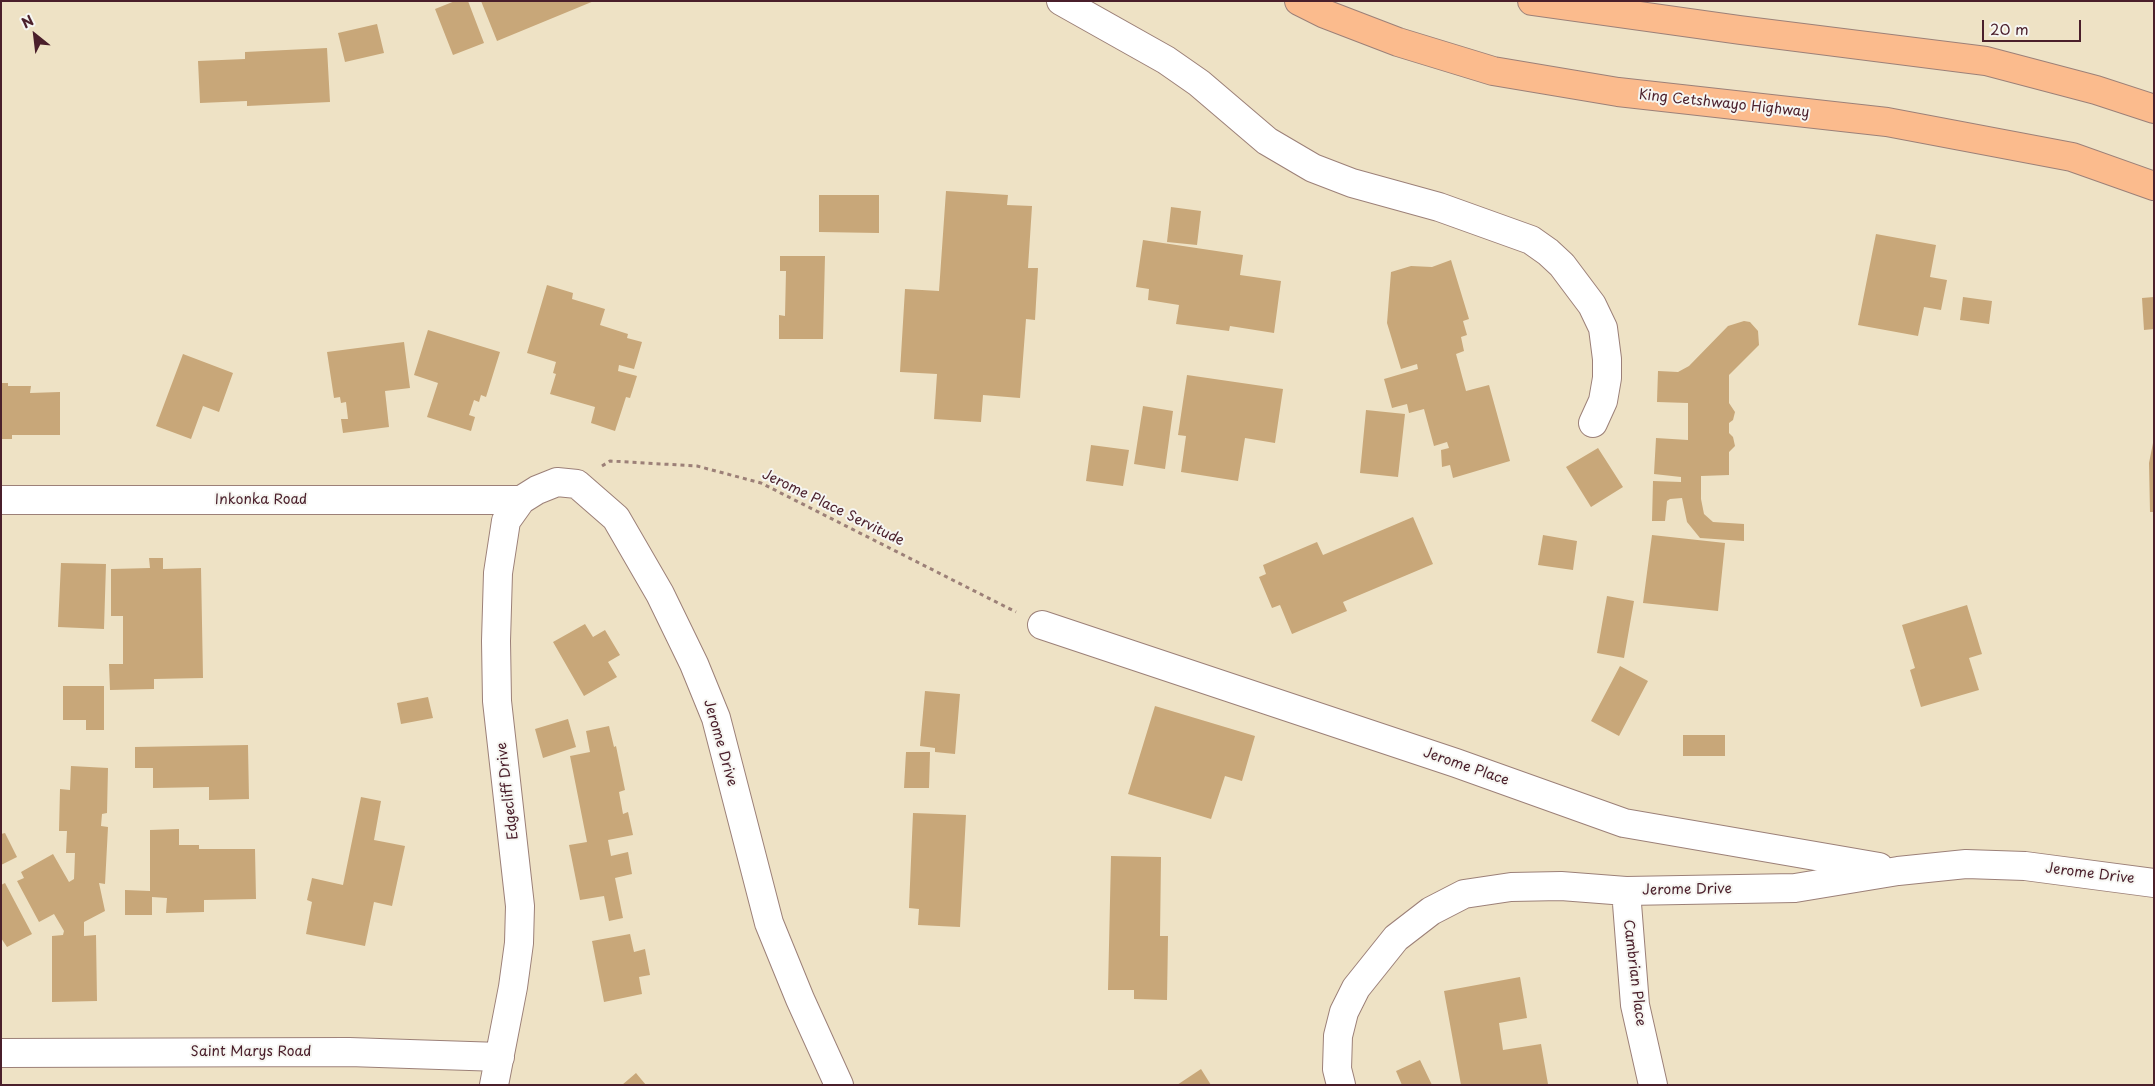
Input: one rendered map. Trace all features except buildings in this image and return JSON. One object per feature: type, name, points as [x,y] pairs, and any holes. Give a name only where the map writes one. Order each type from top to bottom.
[{"type":"highway","name":"King Cetshwayo Highway","points":[[1299,1],[1325,14],[1398,42],[1492,71],[1618,92],[1887,122],[2072,157],[2154,186]]},
{"type":"highway","points":[[1532,1],[1986,61],[2096,90],[2154,109]]},
{"type":"street","points":[[1061,1],[1166,60],[1199,83],[1268,141],[1313,168],[1366,187],[1439,207],[1531,240],[1548,252],[1562,265],[1592,305],[1603,328],[1607,359],[1607,378],[1603,401],[1593,423]]},
{"type":"street","points":[[520,500],[537,490],[557,482],[577,484]]},
{"type":"street","name":"Jerome Drive","points":[[577,484],[616,518],[660,594],[694,664],[716,718],[769,923],[800,999],[839,1085]]},
{"type":"street","name":"Inkonka Road","points":[[1,500],[520,500]]},
{"type":"street","name":"Edgecliff Drive","points":[[494,1085],[515,978],[519,943],[520,906],[497,700],[498,573],[506,521],[520,500]]},
{"type":"street","name":"Jerome Place","points":[[1042,625],[1456,763],[1624,824],[1898,871]]},
{"type":"street","name":"Jerome Drive","points":[[1340,1085],[1338,1036],[1344,1012],[1356,988],[1396,938],[1431,911],[1464,894],[1511,887],[1561,886],[1626,891],[1795,888],[1898,871],[1966,864],[2015,866],[2154,883]]},
{"type":"street","name":"Cambrian Place","points":[[1626,891],[1635,1005],[1653,1085]]},
{"type":"street","name":"Saint Marys Road","points":[[1,1053],[349,1052],[500,1057]]},
{"type":"path","name":"Jerome Place Servitude","points":[[577,484],[610,461],[698,466],[761,483],[1042,625]]}]
